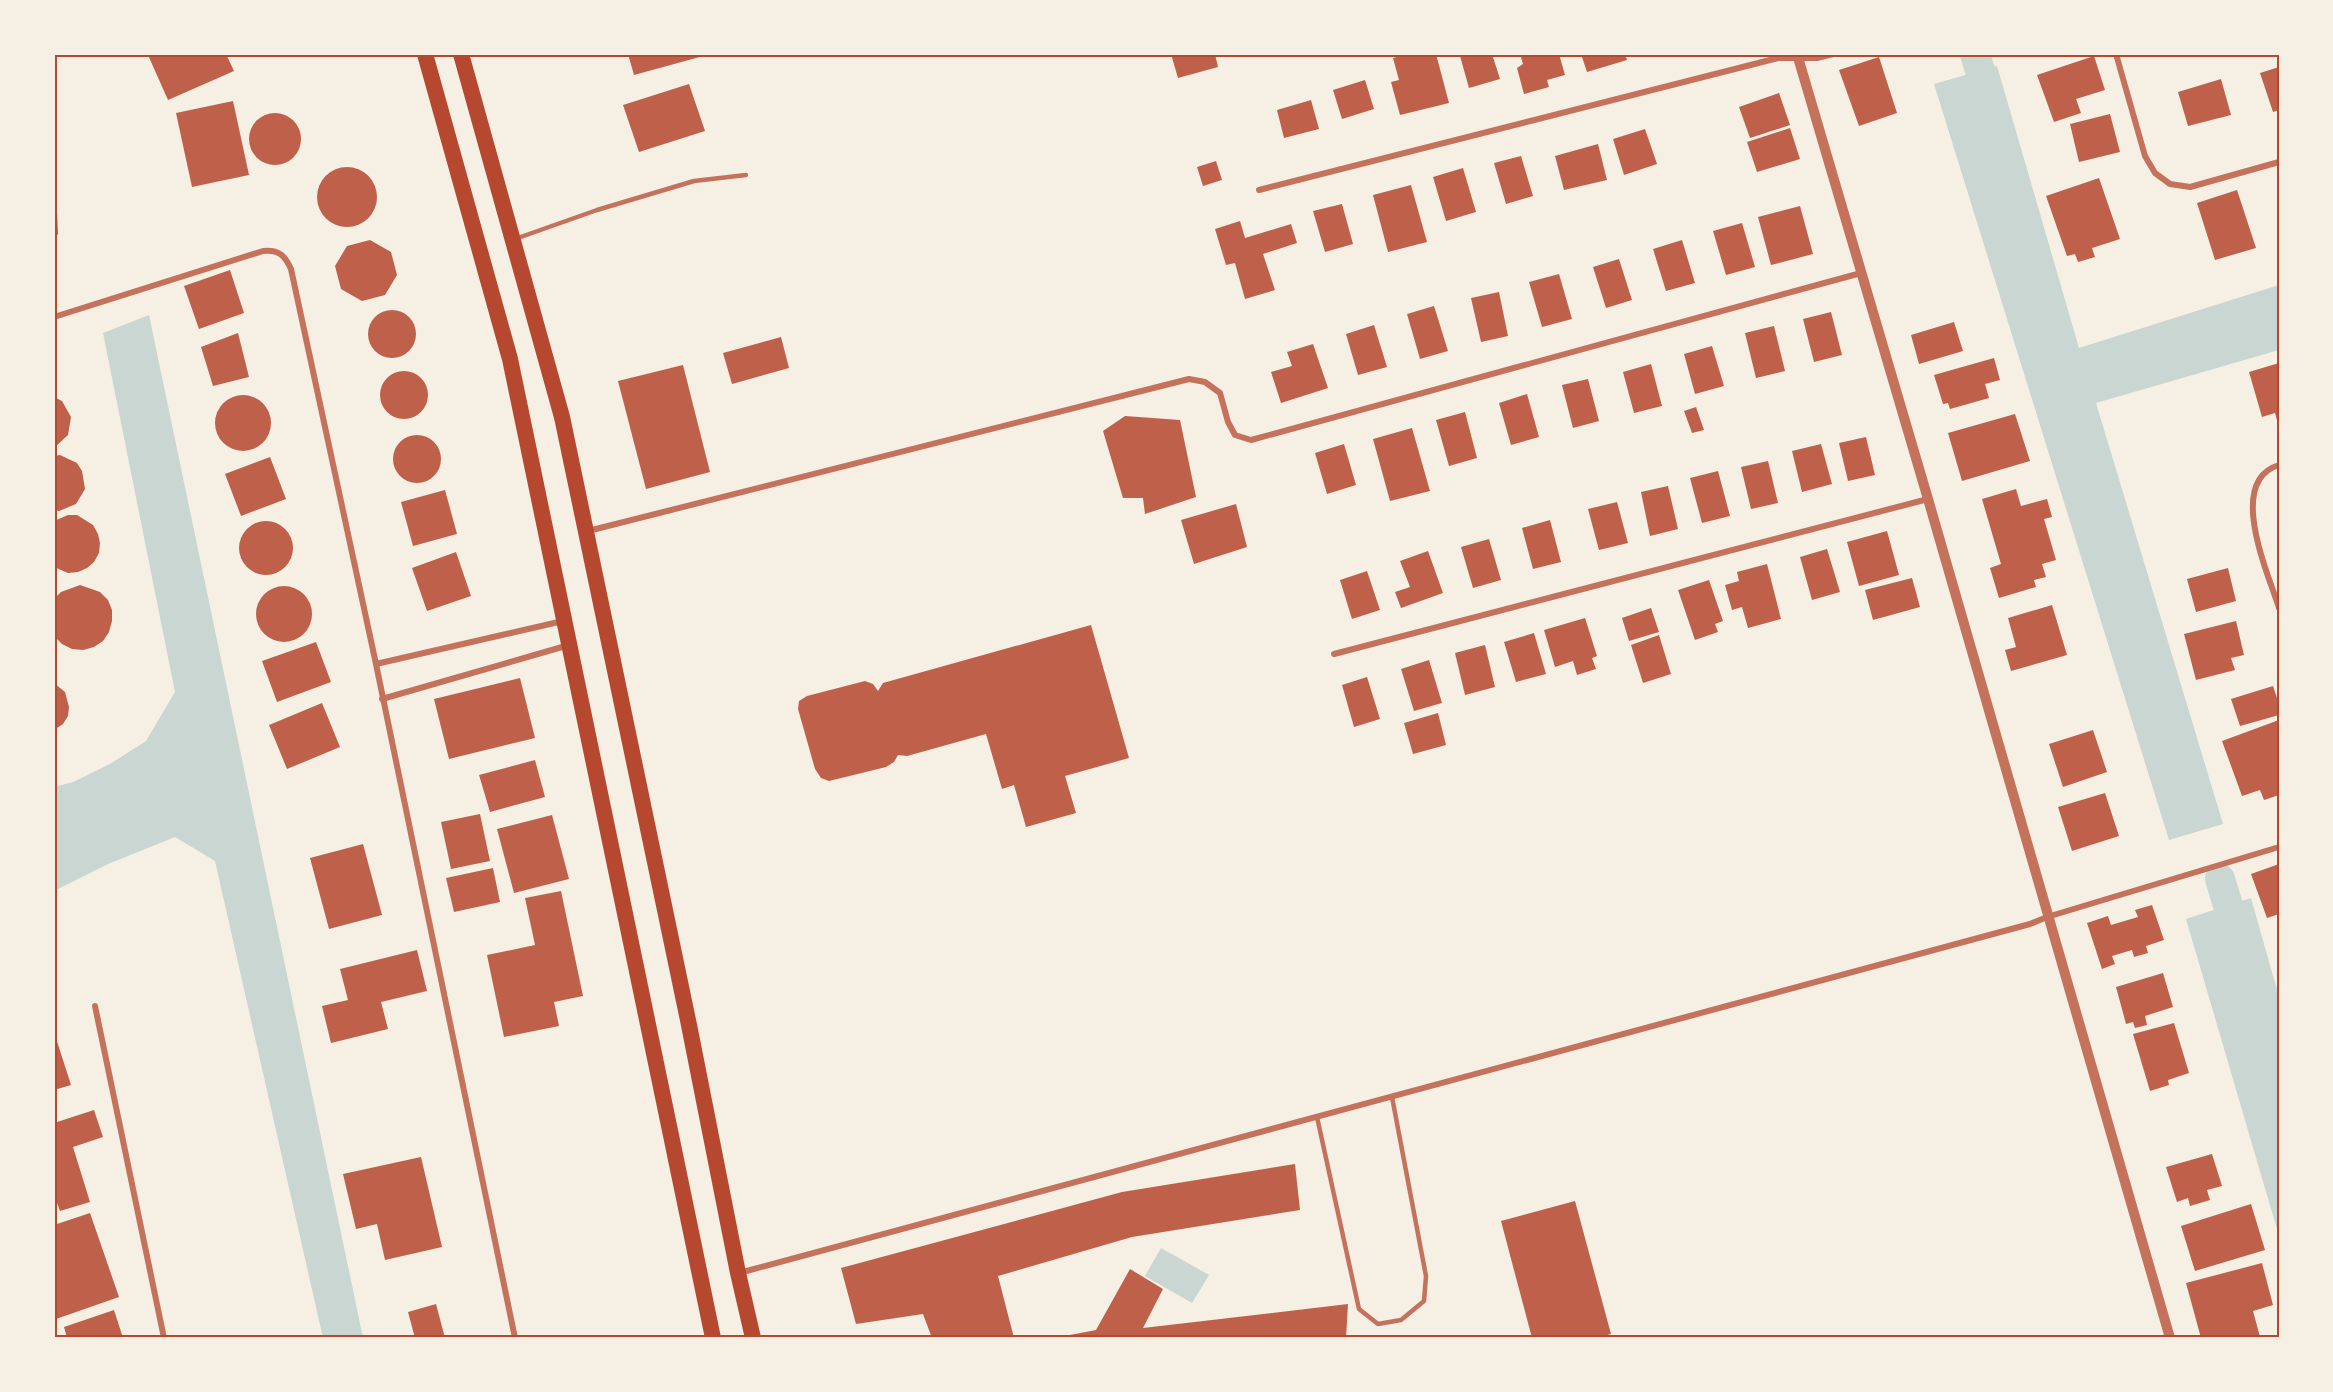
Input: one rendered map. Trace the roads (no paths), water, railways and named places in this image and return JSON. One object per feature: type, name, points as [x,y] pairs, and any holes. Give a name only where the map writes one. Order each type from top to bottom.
[{"type":"highway","points":[[425,54],[510,359],[713,1338]]},
{"type":"highway","points":[[460,54],[562,417],[753,1338]]},
{"type":"street","points":[[1259,190],[1778,58],[1797,56],[1817,58],[1833,54]]},
{"type":"street","points":[[2116,54],[2145,156],[2156,173],[2170,184],[2190,187],[2279,162]]},
{"type":"street","points":[[1797,56],[1928,499],[2170,1338]]},
{"type":"street","points":[[54,317],[263,251],[273,250],[281,253],[291,269],[376,664],[514,1338]]},
{"type":"street","points":[[586,531],[1190,380],[1205,382],[1220,393],[1228,422],[1235,435],[1251,440],[1861,273]]},
{"type":"street","points":[[2279,465],[2269,468],[2254,487],[2253,525],[2279,608]]},
{"type":"street","points":[[1334,654],[1928,499]]},
{"type":"street","points":[[376,664],[563,621]]},
{"type":"street","points":[[382,699],[569,645]]},
{"type":"street","points":[[738,1273],[2018,927],[2279,847]]},
{"type":"street","points":[[95,1006],[164,1338]]},
{"type":"lane","points":[[513,240],[597,210],[694,181],[746,175]]},
{"type":"lane","points":[[1317,1117],[1359,1309],[1378,1324],[1401,1320],[1424,1300],[1426,1276],[1392,1097]]},
{"type":"waterway","points":[[1975,54],[1992,110]]},
{"type":"waterway","points":[[2220,879],[2240,945]]}]
